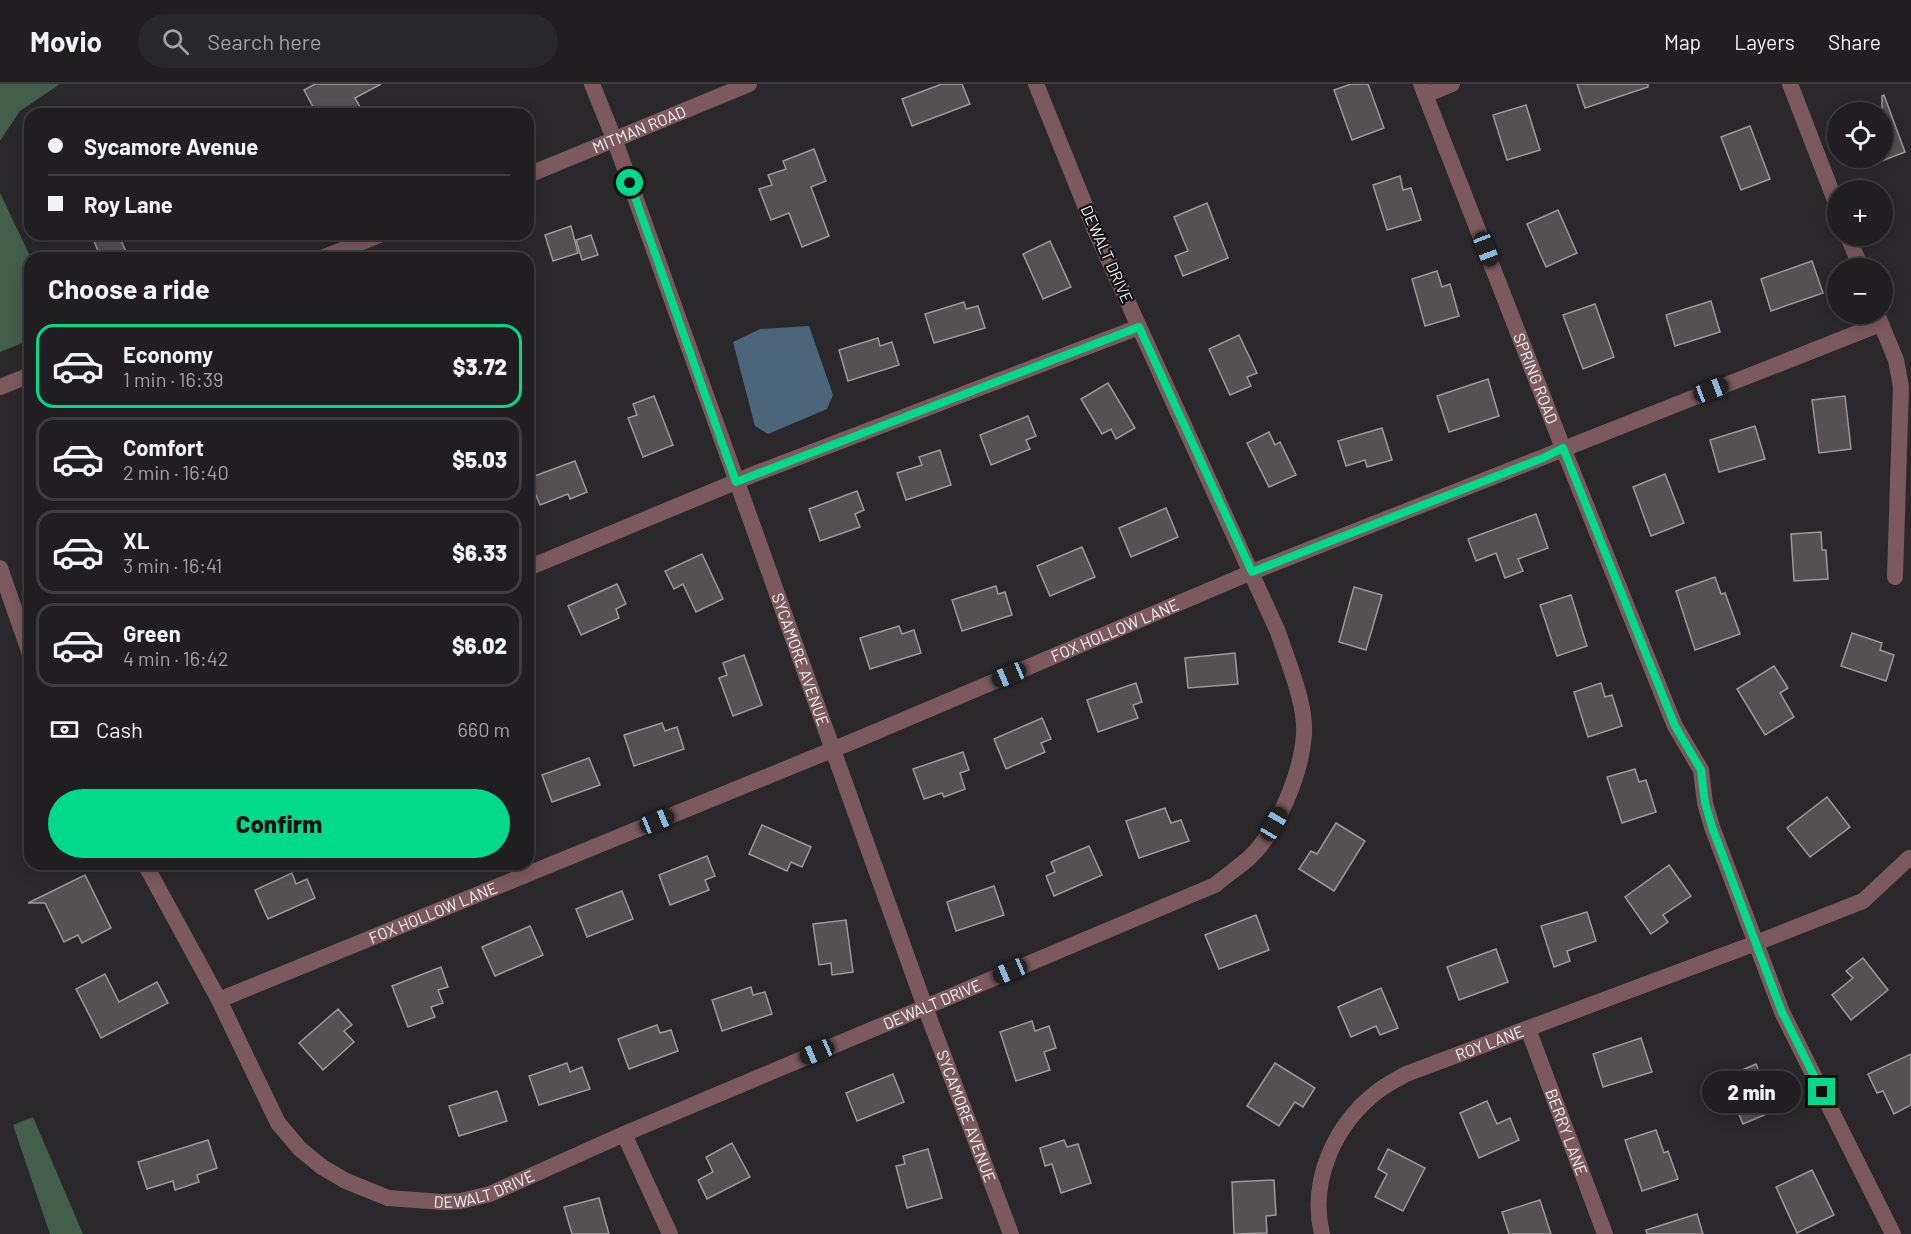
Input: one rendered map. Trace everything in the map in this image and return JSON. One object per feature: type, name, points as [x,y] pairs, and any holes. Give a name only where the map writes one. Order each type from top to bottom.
[{"type":"street","name":"SYCAMORE AVENUE","points":[[592,84],[615,141],[925,1007],[1011,1234]]},
{"type":"street","name":"MITMAN ROAD","points":[[534,174],[749,84]]},
{"type":"street","name":"DEWALT DRIVE","points":[[148,870],[219,1000],[278,1123],[300,1149],[322,1167],[346,1182],[388,1198],[443,1202],[461,1201],[490,1194],[624,1134],[1215,885],[1249,858],[1280,813],[1296,777],[1304,734],[1296,690],[1278,632],[1095,230],[1036,84]]},
{"type":"street","points":[[1423,89],[1452,84]]},
{"type":"street","points":[[1790,84],[1827,180]]},
{"type":"street","name":"SPRING ROAD","points":[[1423,89],[1563,448],[1675,726],[1701,770],[1705,803],[1712,827],[1756,944]]},
{"type":"street","points":[[337,252],[367,240]]},
{"type":"street","name":"FOX HOLLOW LANE","points":[[219,1000],[832,750],[1252,572],[1532,462],[1866,324]]},
{"type":"street","points":[[1880,324],[1896,360],[1901,387],[1895,577]]},
{"type":"street","points":[[534,566],[736,482],[1139,327]]},
{"type":"street","points":[[0,387],[24,377]]},
{"type":"street","points":[[0,568],[24,637]]},
{"type":"street","name":"ROY LANE","points":[[1322,1234],[1318,1190],[1326,1160],[1342,1131],[1357,1111],[1378,1091],[1406,1074],[1756,944],[1863,901],[1909,858]]},
{"type":"street","points":[[1756,944],[1782,1012],[1893,1234]]},
{"type":"street","name":"BERRY LANE","points":[[1528,1029],[1605,1234]]},
{"type":"street","points":[[624,1134],[670,1234]]},
{"type":"green space","points":[[0,84],[60,84],[20,111],[0,141]]},
{"type":"green space","points":[[0,193],[28,252],[24,252],[24,342],[0,352]]},
{"type":"green space","points":[[33,1117],[83,1234],[50,1234],[13,1125]]},
{"type":"water","points":[[809,326],[833,395],[827,409],[768,434],[755,426],[733,342],[760,329]]},
{"type":"building","points":[[315,84],[381,84],[355,98],[361,108],[314,108],[304,90]]},
{"type":"building","points":[[942,84],[962,84],[970,104],[912,126],[902,99]]},
{"type":"building","points":[[1351,84],[1368,84],[1384,128],[1352,140],[1334,90]]},
{"type":"building","points":[[1577,84],[1648,84],[1648,87],[1585,108]]},
{"type":"building","points":[[1526,105],[1540,150],[1507,160],[1493,115]]},
{"type":"building","points":[[1893,119],[1905,152],[1893,157]]},
{"type":"building","points":[[1750,126],[1770,179],[1741,190],[1721,137]]},
{"type":"building","points":[[814,149],[826,181],[811,187],[829,236],[802,247],[789,213],[771,220],[759,189],[772,185],[768,175],[786,169],[783,161]]},
{"type":"building","points":[[1400,176],[1403,190],[1411,188],[1421,220],[1387,230],[1373,185]]},
{"type":"building","points":[[1207,203],[1228,258],[1183,276],[1175,256],[1188,251],[1174,217]]},
{"type":"building","points":[[1558,210],[1577,253],[1546,267],[1527,224]]},
{"type":"building","points":[[571,226],[578,253],[553,261],[545,235]]},
{"type":"building","points":[[591,235],[598,255],[582,260],[576,240]]},
{"type":"building","points":[[94,240],[121,240],[126,252],[98,252]]},
{"type":"building","points":[[1050,241],[1071,287],[1043,299],[1023,254]]},
{"type":"building","points":[[1812,261],[1823,293],[1771,311],[1761,279]]},
{"type":"building","points":[[1437,271],[1442,287],[1450,284],[1459,316],[1425,326],[1412,279]]},
{"type":"building","points":[[1711,301],[1720,332],[1675,346],[1666,315]]},
{"type":"building","points":[[964,302],[966,309],[978,306],[985,328],[934,343],[925,314]]},
{"type":"building","points":[[1595,304],[1614,357],[1583,369],[1563,315]]},
{"type":"building","points":[[1239,335],[1257,373],[1247,377],[1251,386],[1230,395],[1209,349]]},
{"type":"building","points":[[878,338],[880,346],[892,342],[899,365],[848,381],[839,350]]},
{"type":"building","points":[[1488,379],[1499,416],[1449,432],[1437,396]]},
{"type":"building","points":[[1108,383],[1135,428],[1116,439],[1111,429],[1102,434],[1081,399]]},
{"type":"building","points":[[654,396],[673,445],[643,457],[628,418],[637,415],[633,404]]},
{"type":"building","points":[[1845,396],[1851,449],[1819,453],[1812,400]]},
{"type":"building","points":[[1028,416],[1036,436],[1026,440],[1030,449],[991,465],[980,435]]},
{"type":"building","points":[[1755,426],[1765,459],[1719,472],[1710,440]]},
{"type":"building","points":[[1382,428],[1392,460],[1367,467],[1365,460],[1346,466],[1338,441]]},
{"type":"building","points":[[1269,432],[1275,445],[1280,442],[1296,475],[1269,487],[1247,443]]},
{"type":"building","points":[[940,450],[951,485],[906,500],[897,473],[922,465],[919,457]]},
{"type":"building","points":[[575,461],[587,492],[570,499],[568,494],[540,505],[534,490],[534,476]]},
{"type":"building","points":[[1665,474],[1684,523],[1651,536],[1633,487]]},
{"type":"building","points":[[857,491],[864,510],[855,514],[860,527],[820,541],[809,509]]},
{"type":"building","points":[[1166,508],[1178,537],[1131,557],[1119,528]]},
{"type":"building","points":[[1536,514],[1548,548],[1518,559],[1523,571],[1505,578],[1496,553],[1476,561],[1468,539]]},
{"type":"building","points":[[1821,532],[1822,550],[1826,550],[1828,579],[1794,581],[1791,534]]},
{"type":"building","points":[[1082,547],[1095,577],[1050,596],[1037,566]]},
{"type":"building","points":[[702,554],[723,599],[696,612],[683,584],[674,589],[665,571]]},
{"type":"building","points":[[1715,577],[1721,594],[1725,593],[1740,634],[1695,650],[1676,591]]},
{"type":"building","points":[[617,584],[626,604],[616,609],[619,618],[581,635],[568,606]]},
{"type":"building","points":[[996,586],[998,594],[1005,592],[1012,615],[962,631],[952,600]]},
{"type":"building","points":[[1354,587],[1382,595],[1366,650],[1339,642]]},
{"type":"building","points":[[1571,595],[1587,646],[1557,656],[1540,605]]},
{"type":"building","points":[[899,626],[902,634],[914,630],[921,653],[870,669],[860,638]]},
{"type":"building","points":[[1852,633],[1882,643],[1880,650],[1894,655],[1886,681],[1841,666]]},
{"type":"building","points":[[1235,653],[1238,684],[1188,688],[1185,658]]},
{"type":"building","points":[[744,655],[762,705],[733,716],[719,678],[727,675],[723,663]]},
{"type":"building","points":[[1774,666],[1788,688],[1780,693],[1794,717],[1765,735],[1737,689]]},
{"type":"building","points":[[1136,683],[1142,702],[1133,705],[1138,718],[1098,732],[1087,700]]},
{"type":"building","points":[[1601,683],[1605,697],[1612,695],[1622,726],[1588,737],[1574,692]]},
{"type":"building","points":[[1042,718],[1051,739],[1041,743],[1045,752],[1006,769],[994,739]]},
{"type":"building","points":[[662,723],[665,731],[677,727],[684,749],[634,766],[624,735]]},
{"type":"building","points":[[963,752],[969,770],[960,773],[965,789],[944,797],[942,793],[924,799],[913,769]]},
{"type":"building","points":[[589,758],[600,785],[552,802],[542,775]]},
{"type":"building","points":[[1635,769],[1639,782],[1646,780],[1656,812],[1622,823],[1607,777]]},
{"type":"building","points":[[1827,797],[1850,827],[1810,857],[1787,828]]},
{"type":"building","points":[[1165,808],[1171,823],[1181,820],[1189,841],[1139,858],[1126,821]]},
{"type":"building","points":[[1336,823],[1365,841],[1334,891],[1299,869],[1311,851],[1317,854]]},
{"type":"building","points":[[762,825],[811,847],[802,867],[791,862],[787,871],[749,854]]},
{"type":"building","points":[[1089,846],[1102,875],[1054,896],[1046,876],[1055,872],[1051,862]]},
{"type":"building","points":[[707,856],[715,876],[705,880],[709,890],[670,905],[659,875]]},
{"type":"building","points":[[1669,865],[1691,896],[1663,915],[1668,922],[1651,934],[1625,897]]},
{"type":"building","points":[[292,873],[296,884],[307,879],[315,898],[268,919],[255,890]]},
{"type":"building","points":[[85,875],[111,928],[82,943],[78,935],[64,942],[45,903],[28,903]]},
{"type":"building","points":[[994,886],[1004,915],[956,931],[947,902]]},
{"type":"building","points":[[622,891],[633,919],[587,937],[576,909]]},
{"type":"building","points":[[1587,912],[1596,941],[1567,951],[1570,961],[1554,967],[1541,926]]},
{"type":"building","points":[[1256,915],[1269,950],[1219,969],[1205,935]]},
{"type":"building","points":[[846,920],[853,972],[832,975],[831,963],[819,965],[813,924]]},
{"type":"building","points":[[530,926],[543,955],[495,976],[482,947]]},
{"type":"building","points":[[1496,949],[1508,982],[1459,1000],[1447,967]]},
{"type":"building","points":[[1863,958],[1888,990],[1851,1020],[1832,995],[1853,978],[1846,971]]},
{"type":"building","points":[[441,967],[448,987],[438,990],[443,1003],[431,1007],[435,1017],[408,1027],[392,986]]},
{"type":"building","points":[[105,974],[119,1002],[157,982],[168,1003],[101,1038],[76,989]]},
{"type":"building","points":[[751,987],[753,995],[765,992],[772,1014],[722,1031],[712,1000]]},
{"type":"building","points":[[1381,988],[1398,1028],[1380,1035],[1376,1026],[1351,1037],[1338,1007]]},
{"type":"building","points":[[338,1009],[352,1025],[344,1031],[354,1042],[323,1070],[299,1043]]},
{"type":"building","points":[[1032,1021],[1035,1031],[1049,1026],[1056,1048],[1044,1052],[1050,1070],[1016,1081],[1000,1032]]},
{"type":"building","points":[[657,1025],[660,1033],[671,1030],[678,1051],[629,1069],[618,1039]]},
{"type":"building","points":[[1641,1038],[1652,1072],[1603,1087],[1593,1054]]},
{"type":"building","points":[[1911,1054],[1911,1105],[1894,1114],[1883,1091],[1877,1093],[1868,1074]]},
{"type":"building","points":[[567,1063],[570,1072],[582,1067],[590,1089],[539,1105],[529,1076]]},
{"type":"building","points":[[1275,1063],[1315,1088],[1303,1107],[1295,1102],[1279,1126],[1247,1106]]},
{"type":"building","points":[[1756,1064],[1776,1110],[1743,1124],[1724,1078]]},
{"type":"building","points":[[893,1074],[904,1102],[857,1121],[846,1093]]},
{"type":"building","points":[[497,1091],[507,1121],[459,1136],[449,1106]]},
{"type":"building","points":[[1487,1101],[1497,1124],[1510,1118],[1519,1140],[1479,1158],[1460,1113]]},
{"type":"building","points":[[1656,1130],[1664,1153],[1668,1151],[1678,1179],[1642,1191],[1625,1140]]},
{"type":"building","points":[[208,1140],[217,1168],[197,1175],[199,1182],[175,1190],[173,1181],[147,1189],[138,1162]]},
{"type":"building","points":[[1064,1140],[1067,1147],[1078,1144],[1091,1183],[1061,1193],[1052,1164],[1045,1166],[1040,1148]]},
{"type":"building","points":[[732,1143],[750,1177],[707,1199],[698,1180],[713,1172],[706,1157]]},
{"type":"building","points":[[928,1149],[942,1198],[907,1208],[896,1166],[905,1164],[903,1156]]},
{"type":"building","points":[[1388,1149],[1425,1168],[1403,1211],[1375,1197],[1387,1174],[1378,1169]]},
{"type":"building","points":[[1812,1170],[1834,1215],[1797,1233],[1776,1187]]},
{"type":"building","points":[[1274,1180],[1276,1215],[1266,1216],[1267,1233],[1234,1234],[1232,1182]]},
{"type":"building","points":[[599,1198],[609,1234],[572,1234],[564,1207]]},
{"type":"building","points":[[1540,1200],[1551,1234],[1509,1234],[1502,1212]]},
{"type":"building","points":[[1697,1214],[1703,1234],[1647,1234],[1646,1230]]},
{"type":"route","points":[[630,183],[736,482],[1139,327],[1252,572],[1543,458],[1563,448],[1675,726],[1701,770],[1705,803],[1712,827],[1782,1012],[1822,1092]]}]
